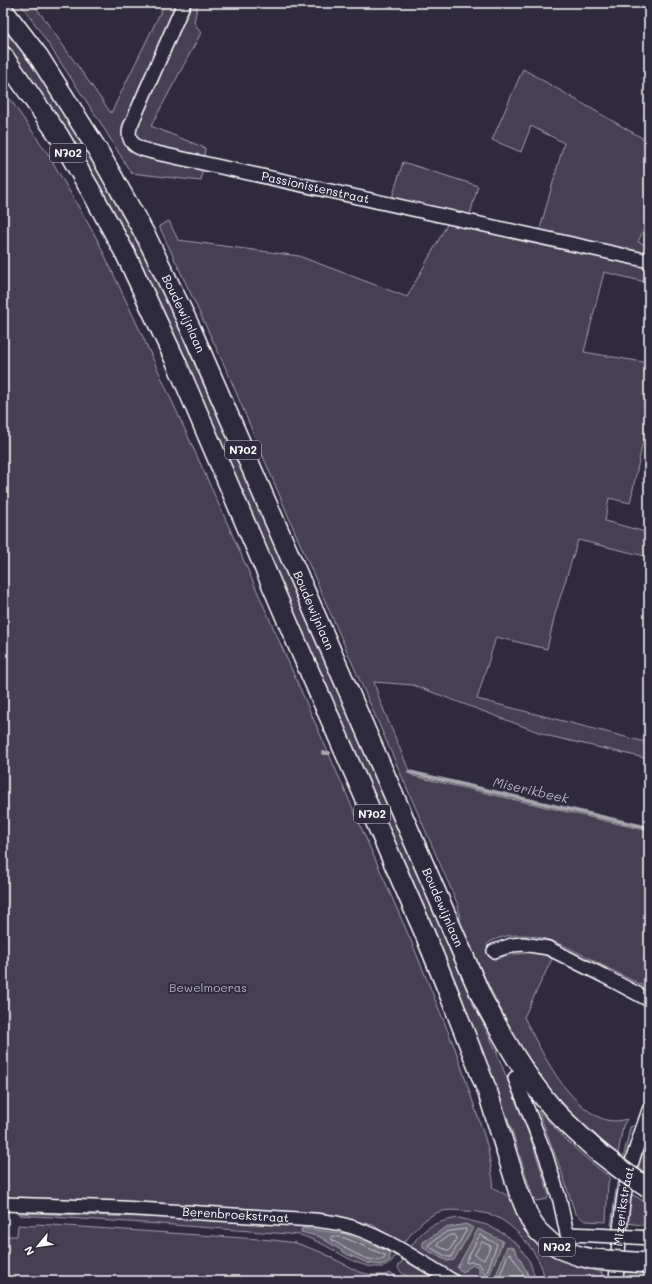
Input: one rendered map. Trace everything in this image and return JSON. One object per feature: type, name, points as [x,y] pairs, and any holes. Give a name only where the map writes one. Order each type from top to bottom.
[{"type":"highway","name":"Boudewijnlaan","points":[[3,10],[39,58],[97,149],[150,245],[191,329],[482,998],[508,1044],[539,1092],[555,1111],[597,1151],[649,1189]]},
{"type":"highway","name":"N702","points":[[3,56],[59,136],[126,255],[176,362],[289,625],[424,932],[474,1053],[518,1190],[530,1220],[538,1231],[551,1243],[565,1251],[592,1259],[642,1263]]},
{"type":"street","name":"Passionistenstraat","points":[[184,3],[130,127],[130,141],[137,147],[173,157],[649,262]]},
{"type":"street","points":[[494,951],[512,945],[523,944],[548,948],[649,1000]]},
{"type":"street","points":[[515,1078],[546,1156],[560,1201],[561,1234],[649,1238]]},
{"type":"street","name":"Mizerikstraat","points":[[616,1281],[620,1225],[626,1188],[632,1163],[649,1110]]},
{"type":"street","name":"Berenbroekstraat","points":[[3,1204],[181,1212],[314,1220],[342,1224],[362,1230],[380,1239],[453,1281]]},
{"type":"green space","points":[[19,3],[33,3],[111,113],[165,3],[198,3],[194,22],[201,33],[151,126],[205,148],[201,181],[131,173],[100,122],[31,18]]},
{"type":"green space","points":[[3,26],[32,65],[80,138],[124,215],[166,299],[371,763],[472,1001],[495,1048],[533,1145],[549,1195],[547,1199],[536,1201],[533,1198],[509,1121],[428,921],[157,303],[23,70],[3,42]]},
{"type":"green space","points":[[523,69],[649,142],[649,217],[638,242],[649,246],[649,283],[604,272],[584,352],[649,363],[649,413],[630,503],[609,498],[605,521],[649,533],[649,557],[578,540],[555,614],[547,649],[496,637],[477,699],[649,743],[649,759],[549,736],[413,685],[374,682],[380,701],[408,768],[413,776],[649,831],[649,989],[564,946],[538,937],[512,935],[499,938],[487,945],[492,958],[495,960],[507,955],[534,952],[553,957],[524,1017],[538,1045],[556,1075],[577,1102],[590,1112],[603,1119],[615,1121],[627,1119],[623,1126],[618,1154],[578,1119],[556,1096],[536,1070],[503,1013],[473,955],[461,926],[458,905],[298,539],[227,371],[159,226],[169,221],[178,240],[299,256],[407,297],[448,223],[536,243],[564,143],[531,126],[521,152],[492,140]]},
{"type":"green space","name":"Bewelmoeras","points":[[3,89],[48,154],[97,239],[229,527],[412,943],[456,1051],[488,1149],[493,1181],[492,1187],[506,1195],[515,1204],[521,1222],[531,1236],[549,1250],[571,1262],[582,1267],[602,1272],[602,1281],[545,1281],[542,1268],[537,1258],[526,1242],[512,1227],[496,1217],[476,1212],[449,1210],[434,1214],[416,1228],[402,1246],[373,1225],[342,1218],[151,1203],[3,1199]]},
{"type":"green space","points":[[403,162],[478,186],[469,218],[391,201]]},
{"type":"green space","points":[[538,1110],[572,1146],[610,1177],[608,1183],[606,1222],[585,1221],[575,1213],[562,1173]]},
{"type":"green space","points":[[637,1125],[626,1160],[623,1159],[630,1127]]},
{"type":"green space","points":[[649,1131],[649,1175],[637,1167]]},
{"type":"green space","points":[[617,1183],[621,1185],[615,1226],[611,1225]]},
{"type":"green space","points":[[631,1194],[649,1204],[649,1226],[627,1223]]},
{"type":"green space","points":[[19,1213],[173,1218],[326,1228],[363,1238],[397,1254],[386,1266],[372,1267],[356,1262],[325,1245],[300,1235],[19,1215]]},
{"type":"green space","points":[[459,1218],[487,1225],[506,1235],[519,1246],[530,1262],[536,1281],[465,1281],[409,1249],[419,1235],[430,1227],[442,1221]]},
{"type":"green space","points":[[37,1224],[273,1240],[296,1243],[321,1252],[359,1272],[372,1275],[385,1275],[389,1273],[403,1281],[3,1281],[3,1236],[17,1236],[18,1225],[35,1226]]},
{"type":"green space","points":[[404,1258],[440,1281],[410,1278],[405,1275],[398,1267]]},
{"type":"green space","points":[[623,1272],[649,1274],[649,1281],[622,1281]]},
{"type":"water","points":[[466,1224],[473,1228],[454,1260],[447,1261],[423,1248],[423,1242],[445,1228]]},
{"type":"water","points":[[302,1228],[346,1234],[389,1252],[390,1261],[381,1265],[367,1263],[347,1254],[320,1237],[301,1232]]},
{"type":"water","points":[[478,1229],[503,1241],[487,1281],[479,1281],[479,1267],[473,1265],[463,1272],[457,1268]]},
{"type":"water","points":[[507,1246],[514,1248],[527,1272],[530,1281],[494,1281]]},
{"type":"waterway","name":"Miserikbeek","points":[[323,753],[329,753]]},
{"type":"waterway","name":"Miserikbeek","points":[[409,772],[649,828]]}]
